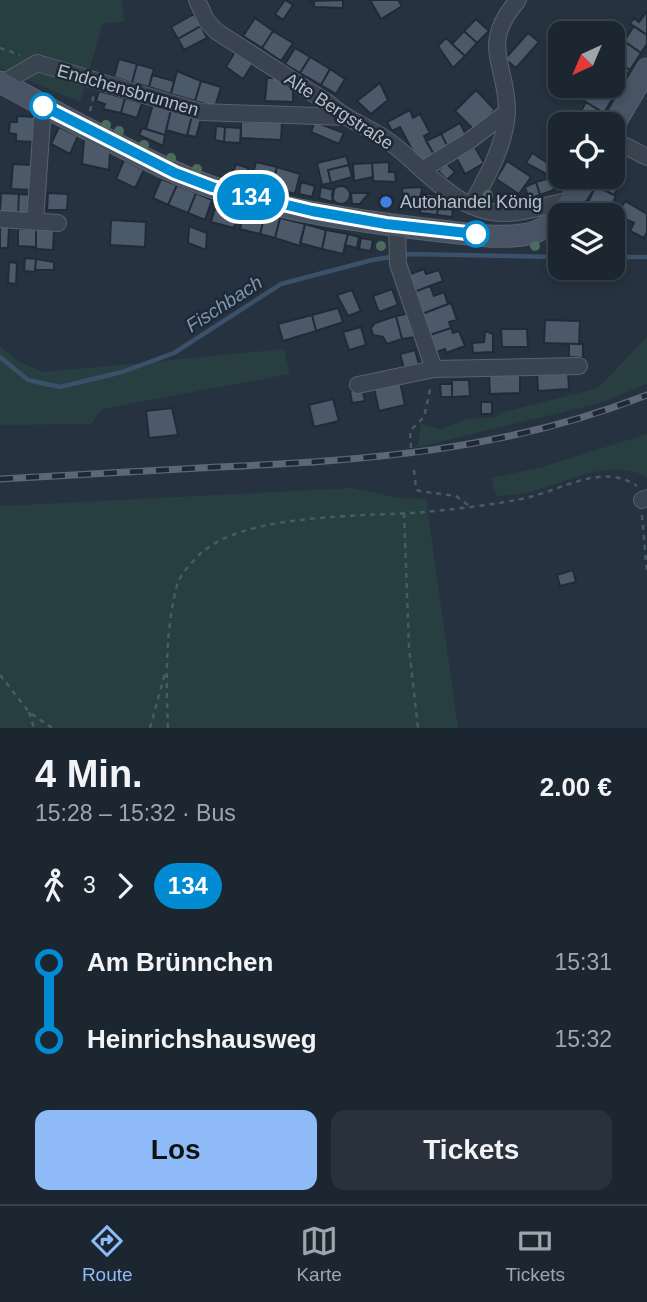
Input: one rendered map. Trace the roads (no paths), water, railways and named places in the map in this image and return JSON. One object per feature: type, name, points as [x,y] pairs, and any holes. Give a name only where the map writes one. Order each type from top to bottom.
[{"type":"main road","points":[[621,112],[647,69]]},
{"type":"main road","points":[[1,82],[175,173],[212,187],[312,211],[397,226],[468,234],[525,235],[548,225]]},
{"type":"street","name":"Alte Bergstraße","points":[[197,0],[206,20],[216,31],[328,103],[344,117],[387,139],[427,176],[472,204],[486,211],[503,214],[548,212]]},
{"type":"street","points":[[472,204],[501,141],[507,112],[497,35],[518,0]]},
{"type":"street","name":"Endchensbrunnen","points":[[1,82],[37,63],[201,112],[344,117]]},
{"type":"street","points":[[35,222],[43,106]]},
{"type":"street","points":[[430,165],[469,141],[507,112]]},
{"type":"street","points":[[625,146],[647,157]]},
{"type":"street","points":[[0,219],[58,223]]},
{"type":"street","points":[[397,226],[397,257],[434,369]]},
{"type":"street","points":[[358,385],[434,369],[579,366]]},
{"type":"waterway","name":"Fischbach","points":[[0,357],[28,380],[60,387],[122,372],[174,353],[281,284],[372,260],[410,254],[548,257]]},
{"type":"waterway","name":"Fischbach","points":[[625,257],[647,257]]},
{"type":"railway","points":[[0,479],[383,456],[488,441],[541,429],[647,395]]},
{"type":"place","name":"Autohandel König","points":[[386,202]]}]
